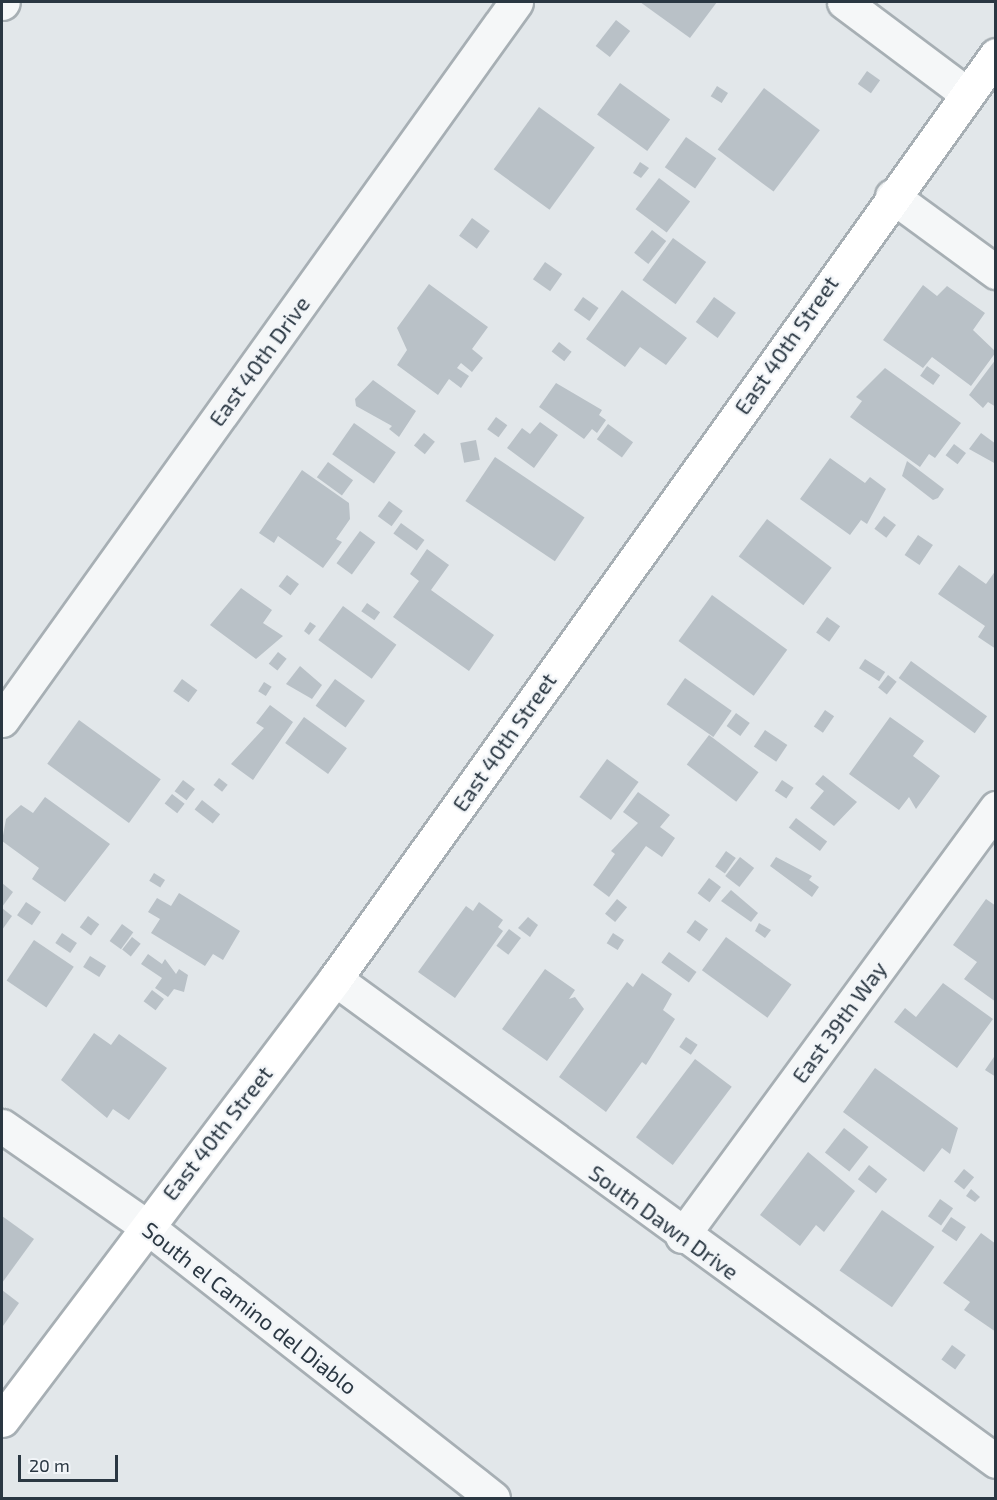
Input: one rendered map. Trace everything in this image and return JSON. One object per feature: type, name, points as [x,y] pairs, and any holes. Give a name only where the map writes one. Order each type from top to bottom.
[{"type":"street","name":"East 40th Drive","points":[[2,720],[516,2]]},
{"type":"street","points":[[844,2],[967,94]]},
{"type":"street","name":"East 40th Street","points":[[2,1419],[335,979],[892,196],[996,55]]},
{"type":"street","points":[[892,196],[996,272]]},
{"type":"street","name":"East 39th Way","points":[[682,1236],[996,808]]},
{"type":"street","name":"South Dawn Drive","points":[[335,979],[682,1236],[990,1446]]},
{"type":"street","name":"South el Camino del Diablo","points":[[2,1126],[146,1226],[493,1498]]},
{"type":"building","points":[[640,2],[717,2],[690,38]]},
{"type":"building","points":[[616,20],[630,31],[610,57],[596,46]]},
{"type":"building","points":[[867,71],[880,80],[871,93],[858,84]]},
{"type":"building","points":[[620,83],[670,119],[647,151],[597,115]]},
{"type":"building","points":[[717,86],[728,93],[722,103],[711,96]]},
{"type":"building","points":[[764,88],[820,130],[774,192],[718,149]]},
{"type":"building","points":[[539,107],[595,148],[550,210],[494,169]]},
{"type":"building","points":[[686,137],[716,158],[695,189],[665,167]]},
{"type":"building","points":[[640,162],[649,168],[641,178],[633,173]]},
{"type":"building","points":[[659,178],[690,201],[667,233],[636,209]]},
{"type":"building","points":[[472,218],[490,231],[477,249],[459,236]]},
{"type":"building","points":[[652,230],[666,241],[648,264],[634,253]]},
{"type":"building","points":[[673,238],[706,262],[676,304],[642,280]]},
{"type":"building","points":[[545,262],[562,274],[550,291],[533,279]]},
{"type":"building","points":[[429,284],[488,327],[472,349],[483,358],[472,372],[461,363],[457,368],[469,376],[461,388],[449,379],[438,395],[397,365],[407,350],[397,328]]},
{"type":"building","points":[[923,285],[937,296],[947,286],[985,313],[973,330],[996,352],[971,386],[932,357],[923,368],[883,340]]},
{"type":"building","points":[[622,290],[687,338],[666,365],[640,347],[625,367],[586,339]]},
{"type":"building","points":[[583,297],[599,308],[589,321],[574,310]]},
{"type":"building","points":[[714,297],[736,313],[718,338],[696,322]]},
{"type":"building","points":[[559,342],[572,352],[564,361],[552,351]]},
{"type":"building","points":[[996,359],[996,407],[988,402],[983,408],[969,395]]},
{"type":"building","points":[[927,366],[940,375],[933,385],[920,376]]},
{"type":"building","points":[[885,368],[961,423],[935,458],[929,454],[920,467],[850,417],[862,401],[856,397]]},
{"type":"building","points":[[373,380],[416,411],[399,437],[389,429],[392,426],[356,406],[355,399]]},
{"type":"building","points":[[556,383],[602,410],[599,415],[606,420],[597,433],[592,429],[584,439],[539,407]]},
{"type":"building","points":[[496,417],[507,425],[499,437],[487,429]]},
{"type":"building","points":[[540,422],[558,435],[534,468],[507,448],[522,428],[530,434]]},
{"type":"building","points":[[354,423],[396,452],[374,483],[332,454]]},
{"type":"building","points":[[608,424],[633,442],[622,458],[597,439]]},
{"type":"building","points":[[424,433],[435,442],[425,454],[414,445]]},
{"type":"building","points":[[981,433],[996,444],[996,464],[969,449]]},
{"type":"building","points":[[476,440],[480,460],[464,463],[460,443]]},
{"type":"building","points":[[954,444],[966,453],[958,464],[946,455]]},
{"type":"building","points":[[495,457],[585,517],[555,561],[465,501]]},
{"type":"building","points":[[830,458],[865,483],[870,477],[886,489],[867,524],[861,520],[850,535],[800,499]]},
{"type":"building","points":[[907,461],[944,489],[938,498],[933,500],[902,476]]},
{"type":"building","points":[[328,462],[353,480],[342,496],[317,477]]},
{"type":"building","points":[[302,470],[349,503],[350,519],[336,539],[342,542],[323,568],[278,536],[274,543],[259,533]]},
{"type":"building","points":[[389,501],[403,511],[392,526],[378,516]]},
{"type":"building","points":[[884,516],[896,525],[886,538],[874,529]]},
{"type":"building","points":[[767,519],[832,568],[803,605],[739,557]]},
{"type":"building","points":[[401,523],[424,540],[417,551],[393,534]]},
{"type":"building","points":[[360,531],[375,542],[352,575],[336,563]]},
{"type":"building","points":[[918,535],[933,545],[920,565],[905,555]]},
{"type":"building","points":[[427,549],[449,565],[431,590],[494,635],[469,671],[393,617],[419,581],[410,574]]},
{"type":"building","points":[[959,565],[986,584],[996,570],[996,649],[978,637],[985,626],[938,594]]},
{"type":"building","points":[[287,575],[299,584],[291,595],[279,586]]},
{"type":"building","points":[[241,588],[272,610],[263,623],[283,636],[256,659],[210,625]]},
{"type":"building","points":[[712,595],[787,650],[754,696],[678,641]]},
{"type":"building","points":[[367,603],[380,612],[374,620],[361,611]]},
{"type":"building","points":[[343,606],[396,645],[372,679],[318,640]]},
{"type":"building","points":[[827,617],[840,626],[829,642],[816,633]]},
{"type":"building","points":[[310,622],[316,626],[309,635],[304,631]]},
{"type":"building","points":[[278,652],[287,659],[277,671],[269,664]]},
{"type":"building","points":[[865,659],[885,672],[879,681],[859,668]]},
{"type":"building","points":[[911,661],[987,716],[975,733],[899,678]]},
{"type":"building","points":[[300,666],[322,685],[312,699],[286,684]]},
{"type":"building","points":[[888,675],[897,682],[887,694],[878,688]]},
{"type":"building","points":[[685,678],[732,711],[713,737],[667,704]]},
{"type":"building","points":[[182,679],[197,690],[189,702],[173,691]]},
{"type":"building","points":[[335,679],[365,701],[346,727],[316,706]]},
{"type":"building","points":[[264,682],[272,687],[266,696],[258,691]]},
{"type":"building","points":[[270,705],[293,722],[253,780],[231,764],[264,728],[256,723]]},
{"type":"building","points":[[825,710],[834,716],[823,733],[814,727]]},
{"type":"building","points":[[736,713],[750,723],[740,736],[727,726]]},
{"type":"building","points":[[304,717],[347,748],[328,774],[285,743]]},
{"type":"building","points":[[890,717],[924,741],[913,756],[940,776],[916,809],[909,797],[899,810],[849,774]]},
{"type":"building","points":[[79,720],[161,779],[129,823],[47,764]]},
{"type":"building","points":[[765,730],[787,745],[776,762],[754,747]]},
{"type":"building","points":[[709,735],[759,772],[736,802],[687,765]]},
{"type":"building","points":[[607,759],[639,782],[611,820],[579,797]]},
{"type":"building","points":[[823,775],[857,802],[834,826],[810,808],[824,791],[815,784]]},
{"type":"building","points":[[219,778],[228,785],[222,792],[213,785]]},
{"type":"building","points":[[183,780],[195,789],[187,800],[175,791]]},
{"type":"building","points":[[782,780],[794,788],[786,799],[775,791]]},
{"type":"building","points":[[638,792],[670,815],[660,827],[675,838],[662,857],[646,846],[609,897],[593,885],[615,854],[611,851],[638,823],[623,812]]},
{"type":"building","points":[[172,794],[185,804],[177,813],[165,803]]},
{"type":"building","points":[[45,797],[110,844],[65,902],[32,879],[39,868],[2,841],[6,819],[21,805],[33,813]]},
{"type":"building","points":[[202,800],[220,814],[213,824],[195,809]]},
{"type":"building","points":[[796,818],[827,841],[820,851],[789,828]]},
{"type":"building","points":[[726,851],[736,858],[725,873],[715,867]]},
{"type":"building","points":[[740,857],[754,868],[739,887],[725,876]]},
{"type":"building","points":[[776,857],[812,876],[809,880],[819,887],[812,897],[770,866]]},
{"type":"building","points":[[154,873],[165,880],[160,888],[149,881]]},
{"type":"building","points":[[709,878],[721,887],[710,902],[698,893]]},
{"type":"building","points":[[2,883],[13,892],[2,907]]},
{"type":"building","points":[[731,890],[758,913],[751,922],[721,901]]},
{"type":"building","points":[[179,893],[240,931],[223,960],[213,954],[205,966],[151,933],[160,919],[148,912],[157,898],[171,906]]},
{"type":"building","points":[[617,899],[627,907],[615,922],[605,914]]},
{"type":"building","points":[[986,899],[996,906],[996,1002],[964,979],[977,962],[953,945]]},
{"type":"building","points":[[26,902],[41,912],[32,925],[17,915]]},
{"type":"building","points":[[479,902],[503,920],[498,927],[503,931],[455,998],[418,972],[466,906],[473,911]]},
{"type":"building","points":[[2,908],[12,916],[2,930]]},
{"type":"building","points":[[88,916],[99,924],[91,936],[80,927]]},
{"type":"building","points":[[528,917],[538,925],[530,937],[518,928]]},
{"type":"building","points":[[695,920],[708,929],[700,941],[686,932]]},
{"type":"building","points":[[759,923],[771,930],[765,938],[755,931]]},
{"type":"building","points":[[122,924],[133,932],[121,949],[110,941]]},
{"type":"building","points":[[509,929],[521,938],[508,955],[496,946]]},
{"type":"building","points":[[62,933],[77,943],[70,953],[55,943]]},
{"type":"building","points":[[613,933],[624,940],[618,950],[607,943]]},
{"type":"building","points":[[132,937],[141,944],[131,956],[122,950]]},
{"type":"building","points":[[726,937],[792,985],[767,1018],[702,970]]},
{"type":"building","points":[[34,940],[74,967],[46,1007],[7,981]]},
{"type":"building","points":[[669,952],[697,972],[689,983],[661,963]]},
{"type":"building","points":[[148,954],[162,964],[165,959],[176,974],[179,969],[188,975],[184,992],[174,989],[168,997],[155,988],[162,978],[141,964]]},
{"type":"building","points":[[90,956],[106,966],[99,977],[83,967]]},
{"type":"building","points":[[545,969],[575,990],[569,999],[575,997],[584,1009],[547,1061],[502,1029]]},
{"type":"building","points":[[642,973],[672,994],[663,1010],[675,1019],[646,1065],[642,1062],[606,1112],[559,1077],[627,982],[633,987]]},
{"type":"building","points":[[943,983],[993,1019],[957,1068],[894,1022],[905,1008],[916,1017]]},
{"type":"building","points":[[152,990],[164,999],[156,1010],[144,1001]]},
{"type":"building","points":[[94,1033],[111,1045],[119,1034],[167,1068],[129,1120],[113,1109],[107,1118],[61,1080]]},
{"type":"building","points":[[686,1037],[698,1045],[691,1055],[679,1047]]},
{"type":"building","points":[[996,1054],[996,1077],[985,1070]]},
{"type":"building","points":[[695,1059],[732,1087],[673,1165],[636,1137]]},
{"type":"building","points":[[875,1068],[958,1128],[950,1154],[942,1148],[924,1172],[843,1112]]},
{"type":"building","points":[[844,1128],[868,1147],[849,1172],[825,1152]]},
{"type":"building","points":[[808,1152],[855,1191],[824,1232],[816,1225],[800,1246],[760,1215]]},
{"type":"building","points":[[869,1165],[887,1179],[876,1193],[858,1179]]},
{"type":"building","points":[[964,1169],[974,1177],[964,1190],[954,1181]]},
{"type":"building","points":[[971,1189],[980,1197],[975,1202],[966,1196]]},
{"type":"building","points":[[940,1199],[953,1208],[941,1225],[928,1216]]},
{"type":"building","points":[[882,1210],[934,1247],[892,1307],[840,1271]]},
{"type":"building","points":[[2,1216],[34,1239],[2,1283]]},
{"type":"building","points":[[951,1217],[966,1227],[956,1241],[941,1231]]},
{"type":"building","points":[[981,1233],[996,1244],[996,1332],[964,1310],[970,1302],[943,1283]]},
{"type":"building","points":[[2,1290],[19,1303],[3,1326],[2,1325]]},
{"type":"building","points":[[952,1345],[966,1355],[955,1370],[941,1360]]}]
